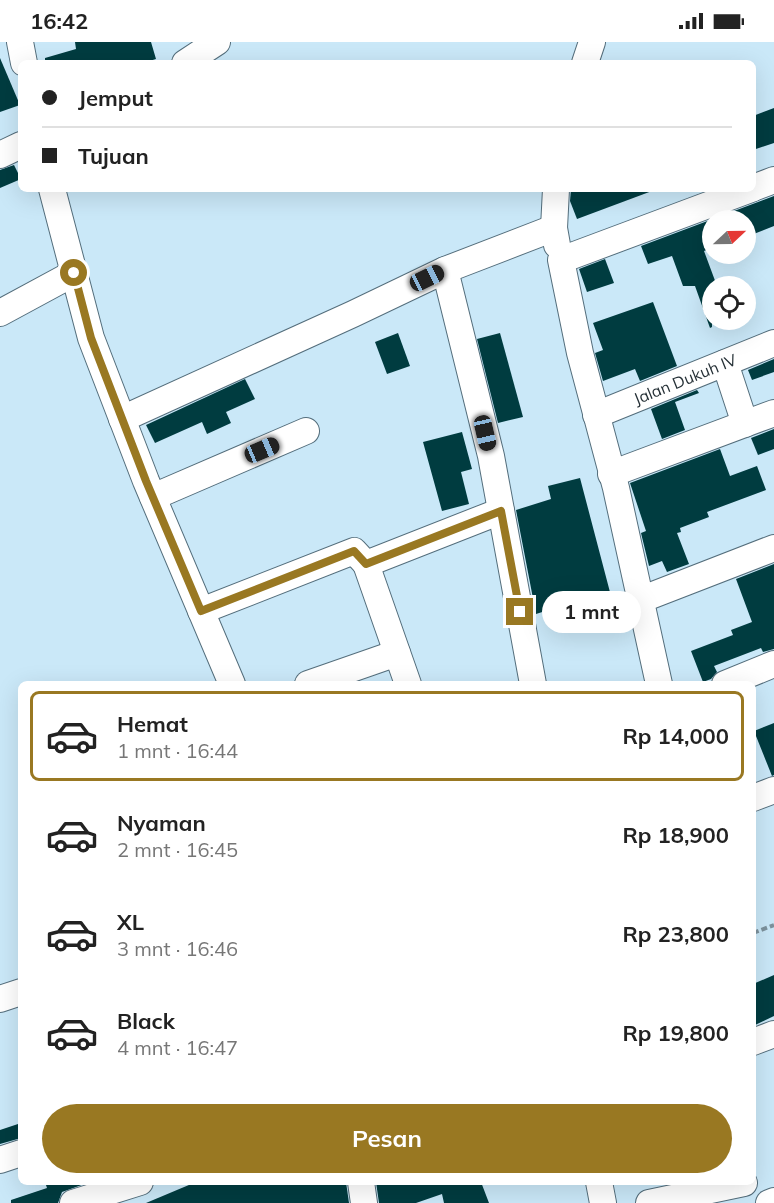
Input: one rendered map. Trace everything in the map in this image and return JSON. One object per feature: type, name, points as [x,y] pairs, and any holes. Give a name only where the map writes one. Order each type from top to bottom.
[{"type":"street","points":[[20,42],[23,60]]},
{"type":"street","points":[[190,60],[217,42]]},
{"type":"street","points":[[586,60],[592,42]]},
{"type":"street","points":[[0,155],[18,146]]},
{"type":"street","points":[[756,187],[774,180]]},
{"type":"street","points":[[53,192],[91,338],[153,498],[231,681]]},
{"type":"street","points":[[556,192],[554,228],[580,353],[616,488],[658,681]]},
{"type":"street","points":[[561,260],[744,192]]},
{"type":"street","points":[[122,419],[445,270],[554,228]]},
{"type":"street","points":[[445,270],[488,444],[532,681]]},
{"type":"street","points":[[0,313],[74,273]]},
{"type":"street","name":"Jalan Dukuh IV","points":[[596,415],[774,342]]},
{"type":"street","points":[[725,363],[745,424]]},
{"type":"street","points":[[611,474],[774,413]]},
{"type":"street","points":[[153,498],[306,431]]},
{"type":"street","points":[[366,564],[501,511]]},
{"type":"street","points":[[640,600],[774,548]]},
{"type":"street","points":[[201,611],[354,551],[366,564],[407,681]]},
{"type":"street","points":[[316,681],[397,652]]},
{"type":"street","points":[[732,681],[774,664]]},
{"type":"street","points":[[756,797],[774,790]]},
{"type":"street","points":[[0,999],[18,993]]},
{"type":"street","points":[[756,1041],[774,1034]]},
{"type":"street","points":[[0,1160],[18,1154]]},
{"type":"street","points":[[73,1203],[130,1185]]},
{"type":"street","points":[[361,1185],[364,1203]]},
{"type":"street","points":[[600,1185],[603,1203]]},
{"type":"street","points":[[650,1203],[745,1189]]},
{"type":"street","points":[[768,1203],[774,1201]]},
{"type":"path","points":[[756,932],[774,925]]},
{"type":"building","points":[[75,42],[151,42],[156,59],[45,60],[45,58],[76,49]]},
{"type":"building","points":[[0,58],[18,100],[18,106],[0,112]]},
{"type":"building","points":[[774,108],[774,143],[756,149],[756,115]]},
{"type":"building","points":[[14,165],[18,173],[18,180],[0,188],[0,170]]},
{"type":"building","points":[[571,192],[649,192],[577,219],[570,201]]},
{"type":"building","points":[[774,196],[774,226],[756,233],[756,210],[737,210]]},
{"type":"building","points":[[702,223],[702,264],[709,264],[713,276],[702,276],[702,306],[695,286],[683,286],[672,256],[648,264],[641,246]]},
{"type":"building","points":[[605,259],[614,283],[587,292],[579,269]]},
{"type":"building","points":[[653,302],[677,366],[640,381],[635,369],[603,381],[595,353],[603,350],[593,323]]},
{"type":"building","points":[[398,333],[410,366],[387,374],[375,342]]},
{"type":"building","points":[[500,333],[523,417],[498,423],[477,339]]},
{"type":"building","points":[[774,359],[774,372],[752,380],[748,370]]},
{"type":"building","points":[[245,379],[255,399],[226,412],[231,423],[207,434],[202,422],[155,443],[146,425]]},
{"type":"building","points":[[697,390],[699,393],[675,402],[685,430],[662,439],[651,409]]},
{"type":"building","points":[[774,429],[774,449],[758,455],[751,438]]},
{"type":"building","points":[[462,432],[472,469],[461,472],[469,504],[442,511],[423,442]]},
{"type":"building","points":[[720,449],[730,476],[757,466],[766,490],[707,512],[709,517],[680,528],[681,532],[677,533],[689,564],[667,572],[662,561],[649,566],[641,533],[646,531],[630,483]]},
{"type":"building","points":[[580,478],[616,615],[586,623],[580,600],[536,614],[516,510],[551,499],[548,486]]},
{"type":"building","points":[[774,564],[774,649],[763,652],[761,648],[714,666],[717,672],[711,679],[703,681],[691,651],[733,635],[731,630],[752,622],[736,579]]},
{"type":"building","points":[[774,723],[774,775],[772,776],[756,736],[756,730]]},
{"type":"building","points":[[774,975],[774,1016],[756,1025],[756,983]]},
{"type":"building","points":[[18,1124],[18,1139],[0,1144],[0,1130]]},
{"type":"building","points":[[46,1185],[82,1185],[62,1192],[58,1203],[11,1203],[11,1200],[47,1188]]},
{"type":"building","points":[[189,1185],[346,1185],[349,1203],[146,1203]]},
{"type":"building","points":[[376,1185],[482,1185],[489,1203],[444,1203],[442,1194],[416,1203],[379,1203]]},
{"type":"route","points":[[74,273],[91,338],[146,481],[201,611],[354,551],[366,564],[501,511],[520,612]]}]
